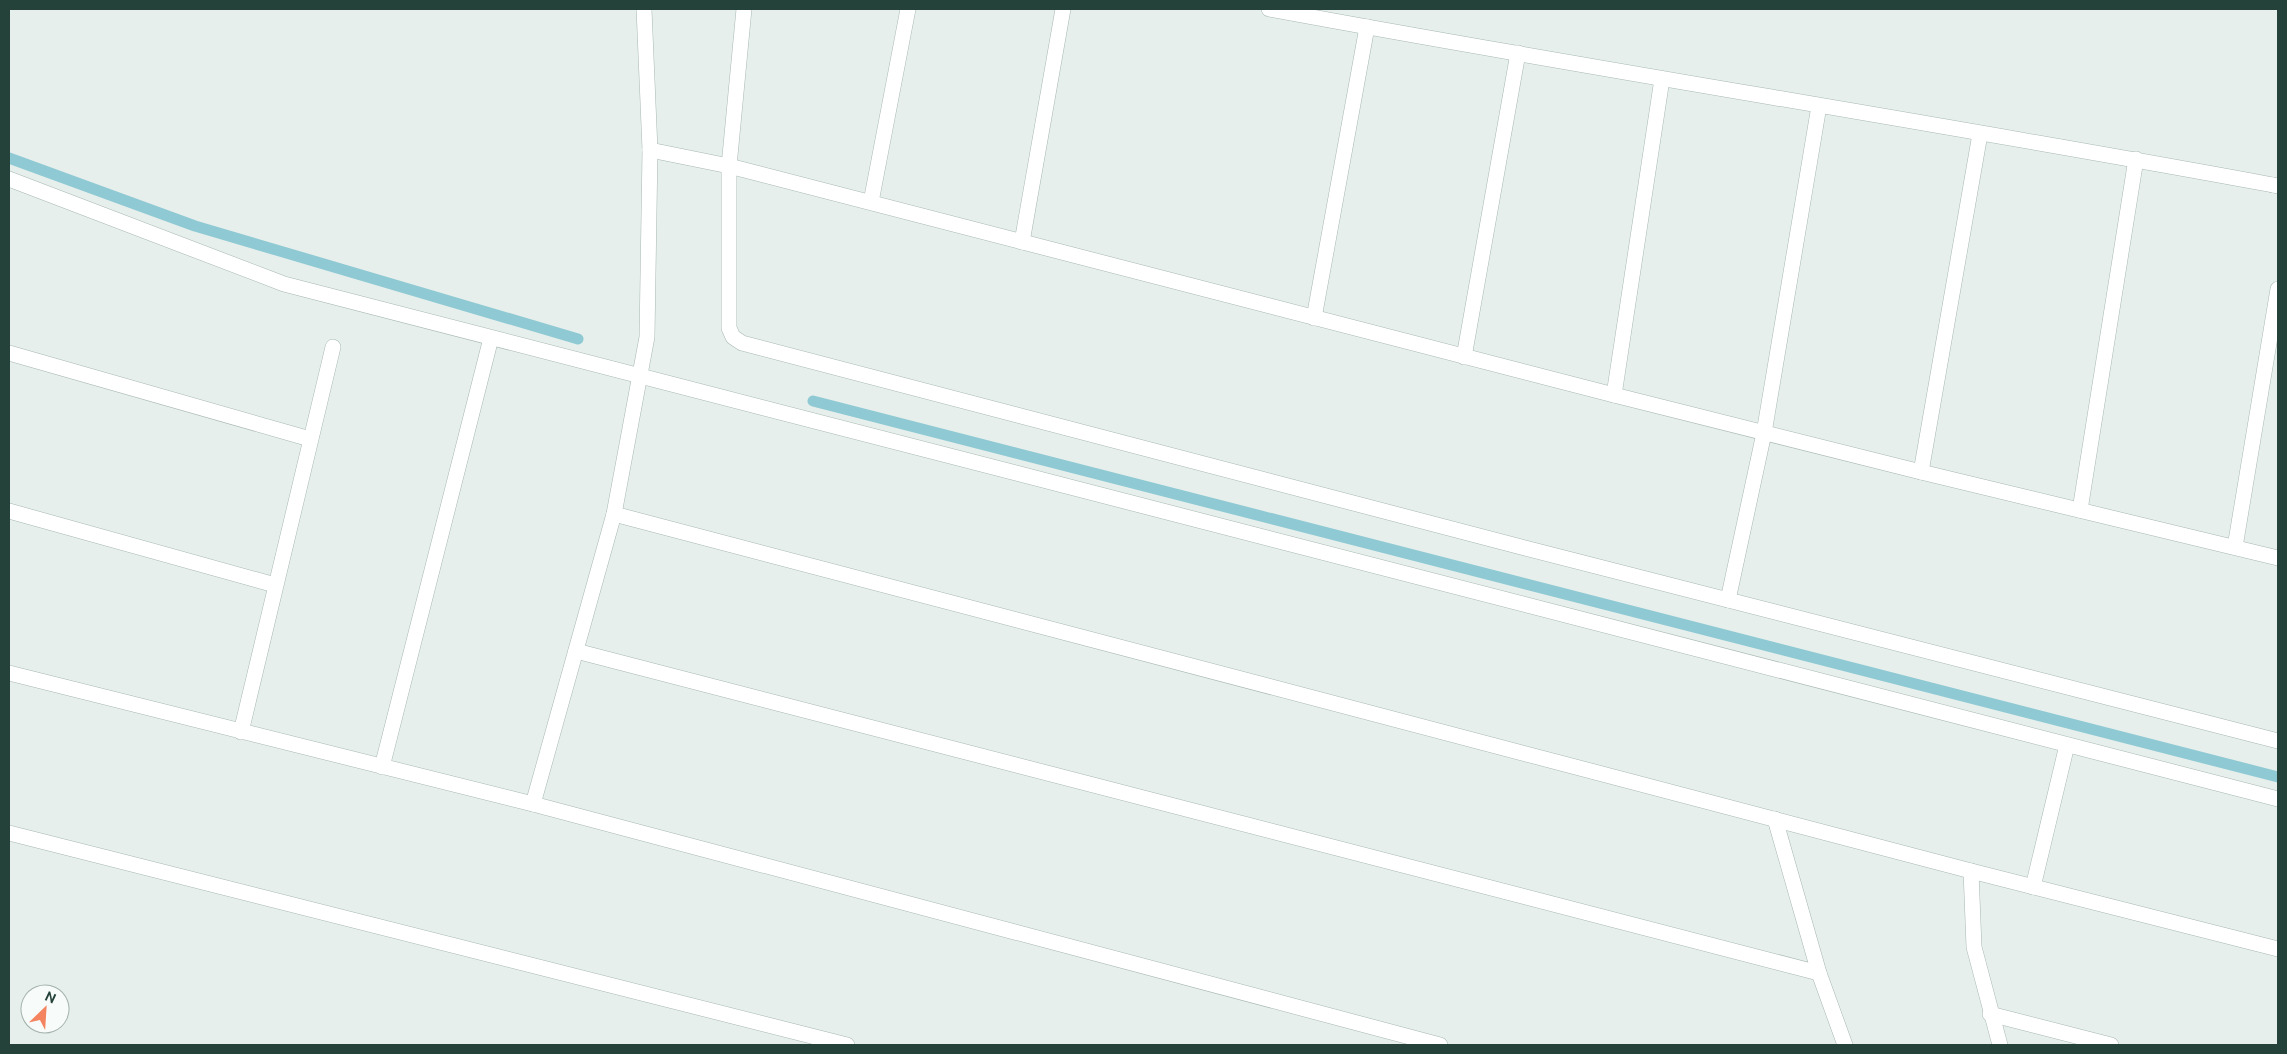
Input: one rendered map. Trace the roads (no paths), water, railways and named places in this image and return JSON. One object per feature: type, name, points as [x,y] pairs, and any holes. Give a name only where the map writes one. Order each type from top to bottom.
[{"type":"street","points":[[533,804],[614,514],[647,337],[650,150],[644,9]]},
{"type":"street","points":[[744,9],[729,166],[729,328],[733,337],[742,343],[2278,741]]},
{"type":"street","points":[[871,202],[908,9]]},
{"type":"street","points":[[1022,242],[1063,9]]},
{"type":"street","points":[[1269,9],[1818,106],[2136,159],[2276,185]]},
{"type":"street","points":[[1314,318],[1367,27]]},
{"type":"street","points":[[1464,357],[1518,52]]},
{"type":"street","points":[[1614,395],[1662,79]]},
{"type":"street","points":[[1728,600],[1764,433],[1818,106]]},
{"type":"street","points":[[1921,472],[1980,134]]},
{"type":"street","points":[[650,150],[729,166],[871,202],[1464,357],[1764,433],[2278,558]]},
{"type":"street","points":[[2080,510],[2136,159]]},
{"type":"street","points":[[9,179],[284,284],[2278,799]]},
{"type":"street","points":[[2235,547],[2278,289]]},
{"type":"street","points":[[382,767],[491,338]]},
{"type":"street","points":[[241,732],[333,347]]},
{"type":"street","points":[[9,353],[310,440]]},
{"type":"street","points":[[9,511],[275,585]]},
{"type":"street","points":[[614,514],[1971,871],[2278,949]]},
{"type":"street","points":[[576,651],[1819,973]]},
{"type":"street","points":[[9,674],[533,804],[1434,1044]]},
{"type":"street","points":[[2033,887],[2067,745]]},
{"type":"street","points":[[1775,819],[1819,973],[1845,1045]]},
{"type":"street","points":[[9,833],[847,1045]]},
{"type":"street","points":[[1971,871],[1974,947],[1990,1014],[2000,1045]]},
{"type":"street","points":[[1990,1014],[2111,1045]]},
{"type":"waterway","points":[[9,158],[195,226],[578,339]]},
{"type":"waterway","points":[[813,401],[2278,777]]}]
